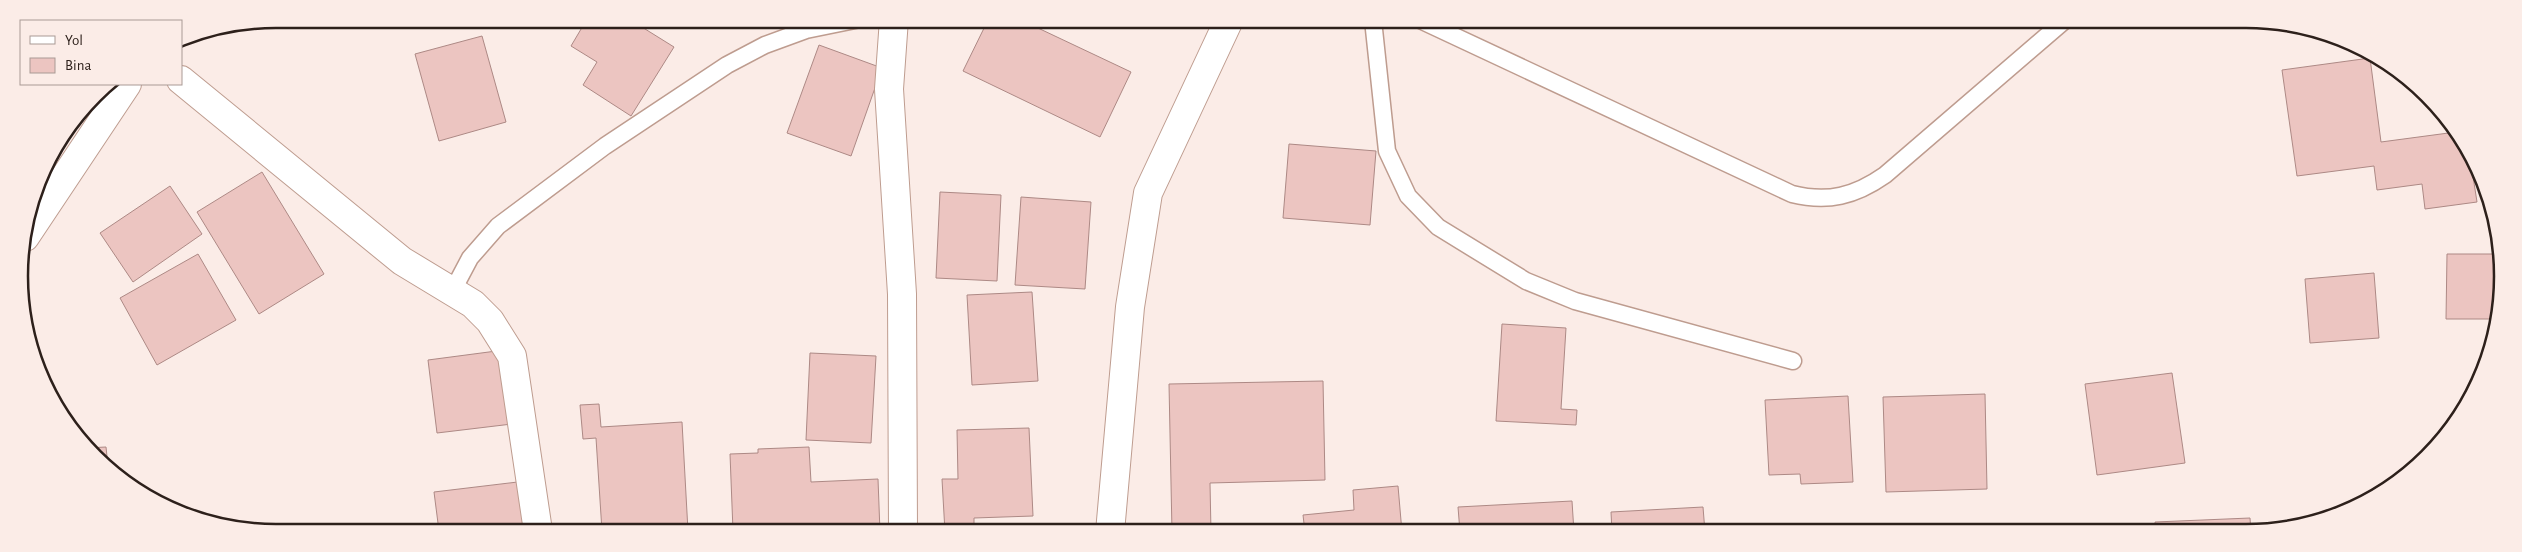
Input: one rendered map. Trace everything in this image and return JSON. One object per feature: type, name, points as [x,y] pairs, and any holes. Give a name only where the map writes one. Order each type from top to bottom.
[{"type":"street","points":[[893,27],[889,89],[902,294],[903,524]]},
{"type":"street","points":[[1111,524],[1130,307],[1148,193],[1226,27]]},
{"type":"street","points":[[182,81],[402,261],[473,304],[490,321],[512,356],[537,524]]},
{"type":"street","points":[[33,223],[126,85]]},
{"type":"lane","points":[[452,292],[470,258],[498,226],[630,130],[728,65],[766,46],[806,30],[821,27]]},
{"type":"lane","points":[[1374,27],[1387,152],[1408,196],[1438,228],[1526,281],[1575,301],[1793,361]]},
{"type":"lane","points":[[1435,27],[1792,194],[1827,199],[1845,196],[1866,188],[1885,175],[2057,27]]},
{"type":"building","points":[[582,27],[642,27],[674,47],[631,116],[583,85],[597,62],[571,46]]},
{"type":"building","points":[[985,27],[1036,27],[1131,72],[1100,137],[963,71]]},
{"type":"building","points":[[482,36],[506,122],[439,141],[415,54]]},
{"type":"building","points":[[819,45],[882,68],[851,156],[787,133]]},
{"type":"building","points":[[2366,59],[2370,61],[2381,142],[2449,133],[2473,174],[2477,202],[2425,209],[2422,184],[2377,190],[2374,166],[2297,176],[2282,70]]},
{"type":"building","points":[[1289,144],[1376,151],[1370,225],[1283,218]]},
{"type":"building","points":[[262,172],[324,274],[259,314],[197,212]]},
{"type":"building","points":[[170,186],[202,234],[133,282],[100,233]]},
{"type":"building","points":[[940,192],[1001,195],[997,281],[936,278]]},
{"type":"building","points":[[1021,197],[1091,202],[1085,289],[1015,285]]},
{"type":"building","points":[[198,254],[236,320],[157,365],[120,298]]},
{"type":"building","points":[[2447,254],[2493,254],[2494,292],[2491,319],[2446,319]]},
{"type":"building","points":[[2374,273],[2379,338],[2310,343],[2305,279]]},
{"type":"building","points":[[1032,292],[1038,381],[972,385],[967,295]]},
{"type":"building","points":[[1502,324],[1566,328],[1561,409],[1577,410],[1576,425],[1496,421]]},
{"type":"building","points":[[504,350],[512,424],[437,433],[428,360]]},
{"type":"building","points":[[810,353],[876,356],[871,443],[806,440]]},
{"type":"building","points":[[2172,373],[2185,463],[2097,475],[2085,384]]},
{"type":"building","points":[[1323,381],[1325,480],[1210,483],[1211,524],[1172,524],[1169,384]]},
{"type":"building","points":[[1985,394],[1987,489],[1886,492],[1883,397]]},
{"type":"building","points":[[1848,396],[1853,482],[1801,484],[1800,474],[1769,475],[1765,400]]},
{"type":"building","points":[[599,404],[601,427],[682,422],[688,524],[602,524],[596,438],[583,439],[580,405]]},
{"type":"building","points":[[1029,428],[1033,516],[974,518],[974,524],[945,524],[942,479],[958,479],[957,430]]},
{"type":"building","points":[[106,447],[107,459],[100,452],[96,448]]},
{"type":"building","points":[[809,447],[811,482],[878,479],[880,524],[733,524],[730,454],[758,453],[758,449]]},
{"type":"building","points":[[526,481],[531,524],[438,524],[434,492]]},
{"type":"building","points":[[1398,486],[1401,524],[1304,524],[1303,515],[1354,510],[1353,490]]},
{"type":"building","points":[[1572,501],[1573,524],[1459,524],[1458,507]]},
{"type":"building","points":[[1703,507],[1704,524],[1612,524],[1611,512]]},
{"type":"building","points":[[2250,518],[2250,524],[2155,524],[2155,522]]}]
